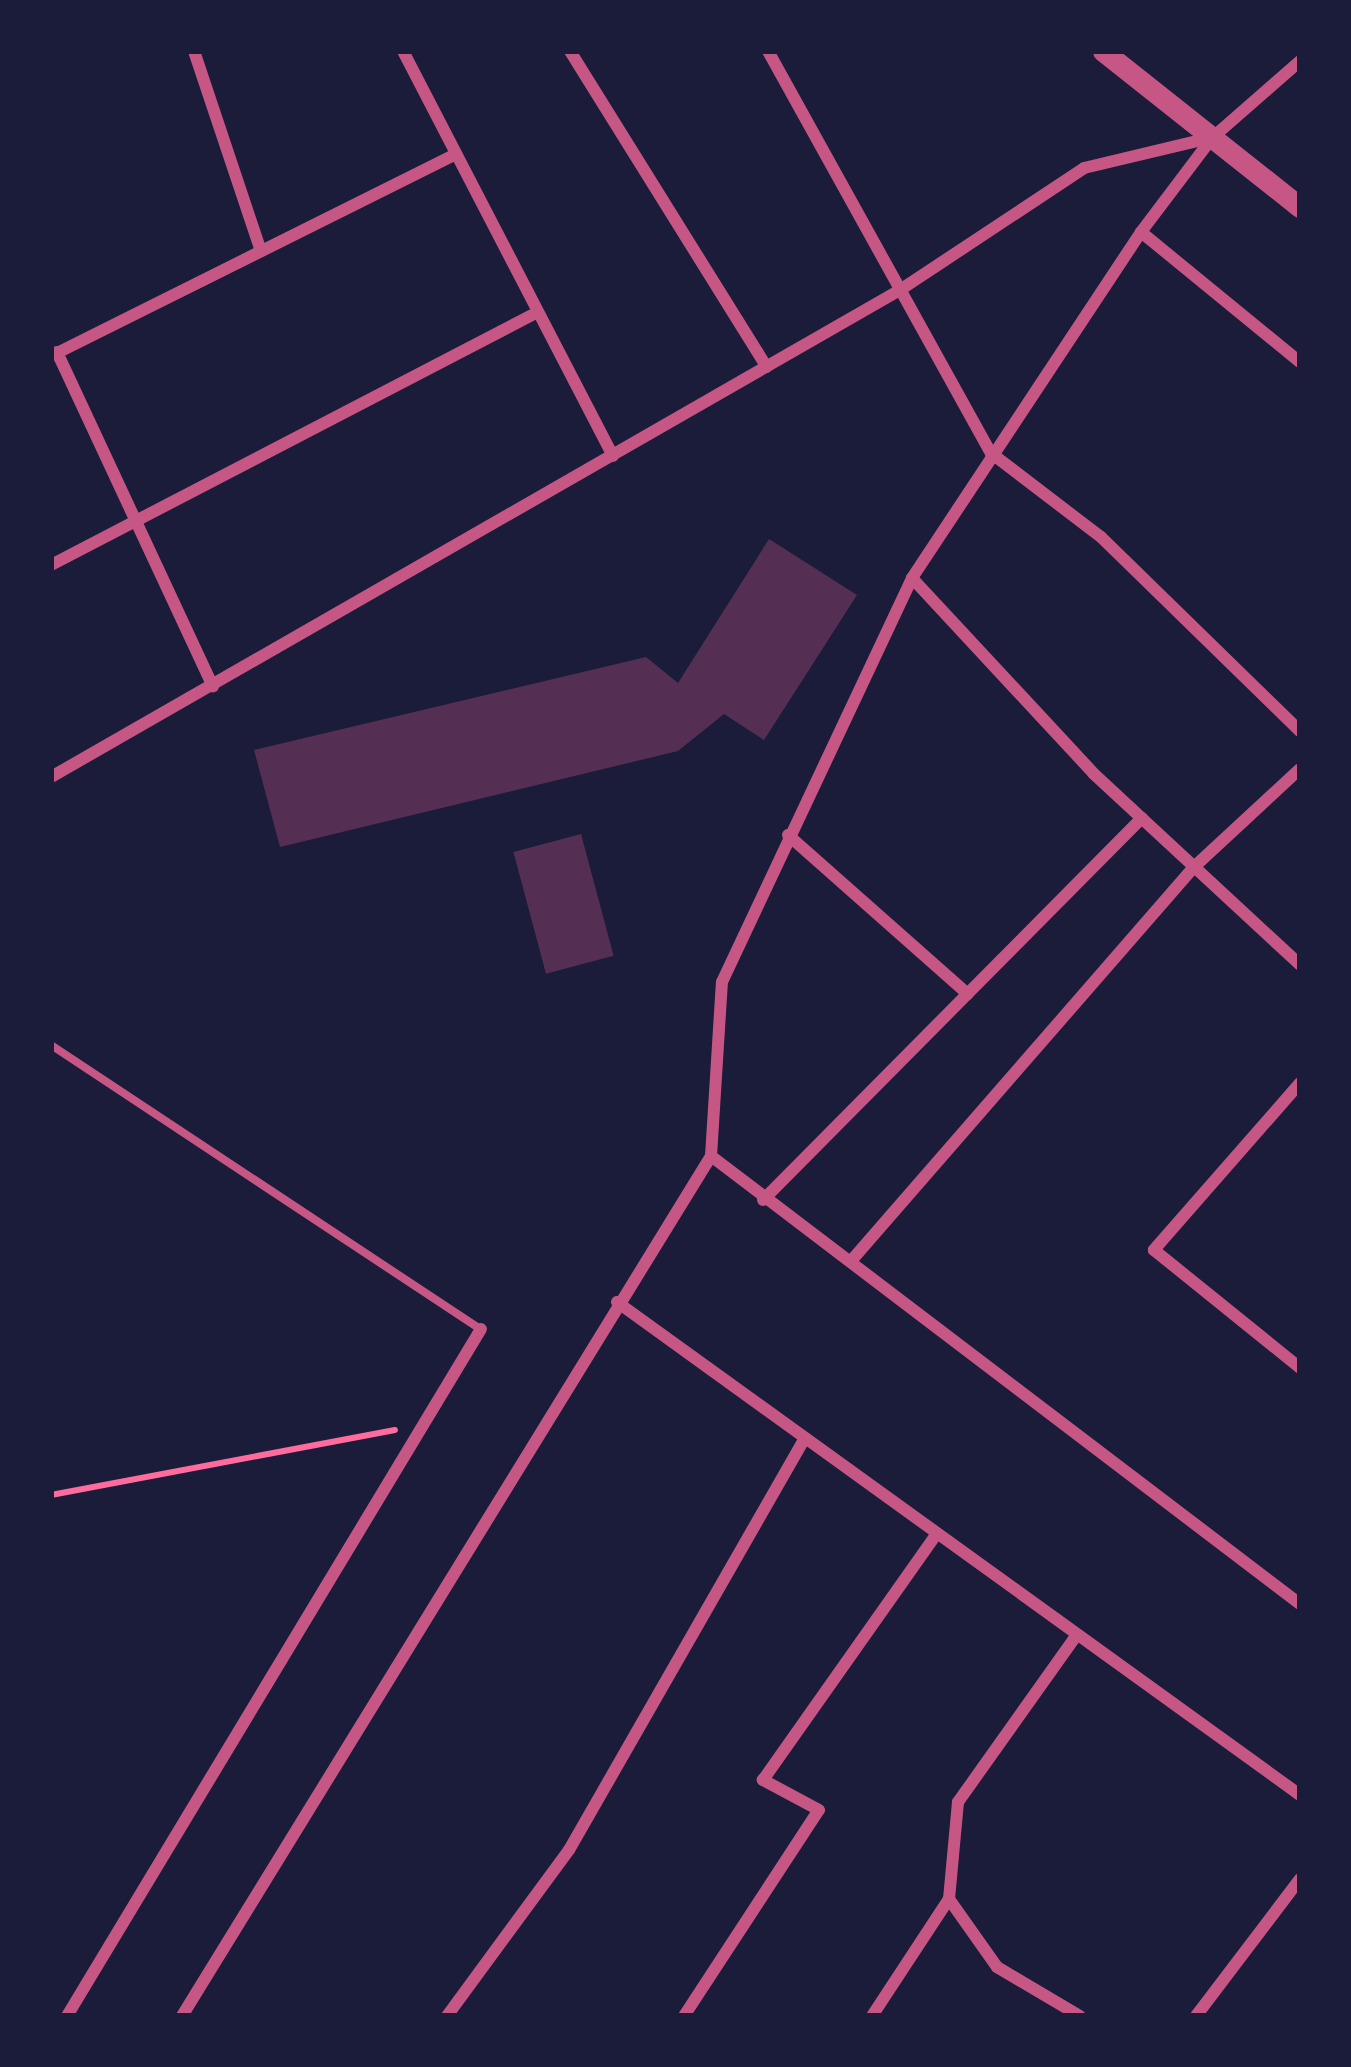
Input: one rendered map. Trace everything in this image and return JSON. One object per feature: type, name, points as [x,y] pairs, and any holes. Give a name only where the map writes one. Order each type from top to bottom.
[{"type":"street","points":[[194,51],[261,251]]},
{"type":"street","points":[[404,51],[453,156],[613,456]]},
{"type":"street","points":[[570,51],[767,367]]},
{"type":"street","points":[[768,51],[991,453],[1101,537],[1300,731]]},
{"type":"street","points":[[1102,51],[1300,207]]},
{"type":"street","points":[[182,2016],[711,1156],[722,982],[912,578],[1141,232],[1211,138],[1300,62]]},
{"type":"street","points":[[51,777],[900,290],[1084,169],[1211,138]]},
{"type":"street","points":[[213,686],[54,354],[453,156]]},
{"type":"street","points":[[1141,232],[1300,362]]},
{"type":"street","points":[[51,565],[536,313]]},
{"type":"street","points":[[912,578],[1142,818],[1300,965]]},
{"type":"street","points":[[850,1262],[1194,867],[1300,769]]},
{"type":"street","points":[[764,1200],[1142,818]]},
{"type":"street","points":[[788,835],[968,994]]},
{"type":"street","points":[[1300,1084],[1154,1250],[1300,1368]]},
{"type":"street","points":[[711,1156],[1300,1604]]},
{"type":"street","points":[[617,1303],[1300,1795]]},
{"type":"street","points":[[67,2016],[481,1329]]},
{"type":"street","points":[[447,2016],[568,1850],[804,1439]]},
{"type":"street","points":[[684,2016],[818,1810],[763,1780],[936,1535]]},
{"type":"street","points":[[872,2016],[949,1899],[958,1802],[1076,1636]]},
{"type":"street","points":[[1196,2016],[1300,1880]]},
{"type":"street","points":[[949,1899],[997,1967],[1080,2016]]},
{"type":"lane","points":[[51,1046],[481,1329]]},
{"type":"path","points":[[51,1495],[423,1425]]},
{"type":"building","points":[[769,539],[857,595],[764,740],[724,714],[678,751],[280,847],[254,750],[646,657],[678,683]]},
{"type":"building","points":[[581,834],[614,956],[546,974],[513,852]]}]
